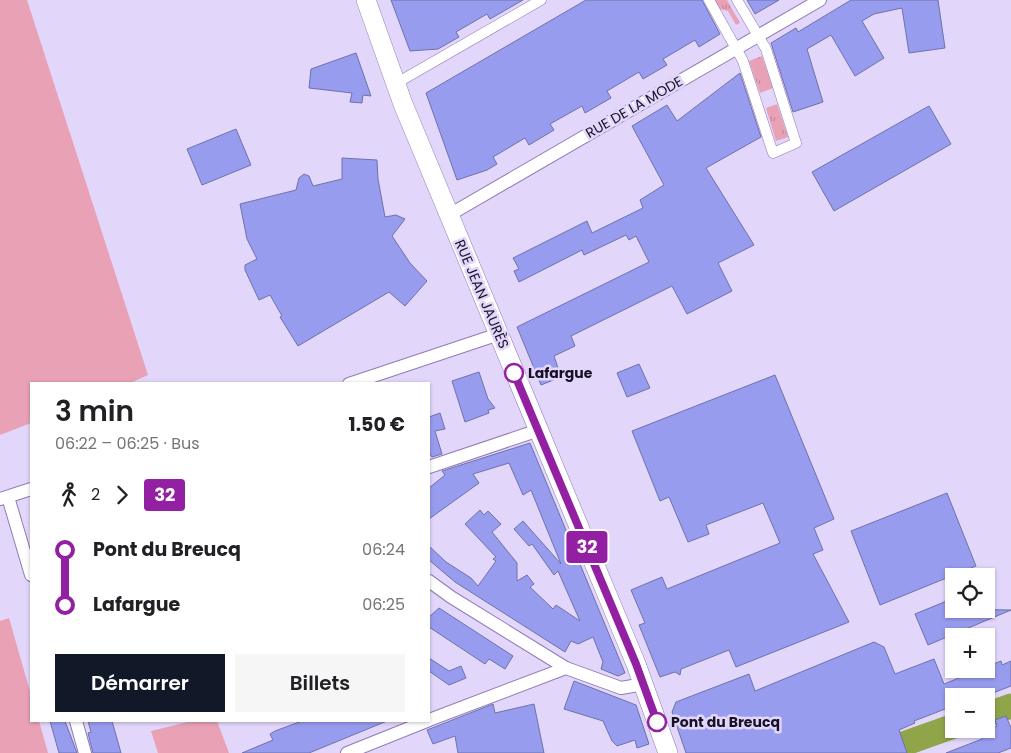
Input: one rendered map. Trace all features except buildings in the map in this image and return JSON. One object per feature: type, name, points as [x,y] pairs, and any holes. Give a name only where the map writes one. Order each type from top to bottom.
[{"type":"main road","name":"RUE JEAN JAURÈS","points":[[366,0],[395,84],[644,684],[668,753]]},
{"type":"street","points":[[395,84],[541,0]]},
{"type":"street","points":[[709,0],[743,61],[773,153],[796,143],[766,49],[737,0]]},
{"type":"street","name":"RUE DE LA MODE","points":[[449,215],[820,0]]},
{"type":"street","points":[[355,382],[499,334]]},
{"type":"street","points":[[430,467],[539,430]]},
{"type":"street","points":[[30,489],[4,498],[30,572]]},
{"type":"street","points":[[430,582],[451,597],[566,668],[621,688],[644,684]]},
{"type":"street","points":[[430,720],[566,668]]},
{"type":"street","points":[[76,722],[85,753]]},
{"type":"street","points":[[347,753],[425,722]]},
{"type":"green space","points":[[0,0],[27,0],[148,375],[132,382],[30,382],[30,423],[0,435]]},
{"type":"green space","points":[[714,0],[727,0],[740,23],[736,25],[728,11],[720,9]]},
{"type":"green space","points":[[762,56],[773,88],[760,93],[749,61]]},
{"type":"green space","points":[[777,104],[788,137],[776,141],[766,108]]},
{"type":"green space","points":[[9,618],[30,692],[30,722],[39,722],[48,753],[0,753],[0,621]]},
{"type":"green space","points":[[188,722],[217,722],[229,753],[158,753],[151,731]]},
{"type":"waterway","points":[[995,712],[1011,706]]},
{"type":"waterway","points":[[878,753],[945,729]]},
{"type":"bus line","name":"32","points":[[514,373],[636,664],[657,722]]},
{"type":"place","name":"Lafargue","points":[[514,373]]},
{"type":"place","name":"Pont du Breucq","points":[[657,722]]}]
